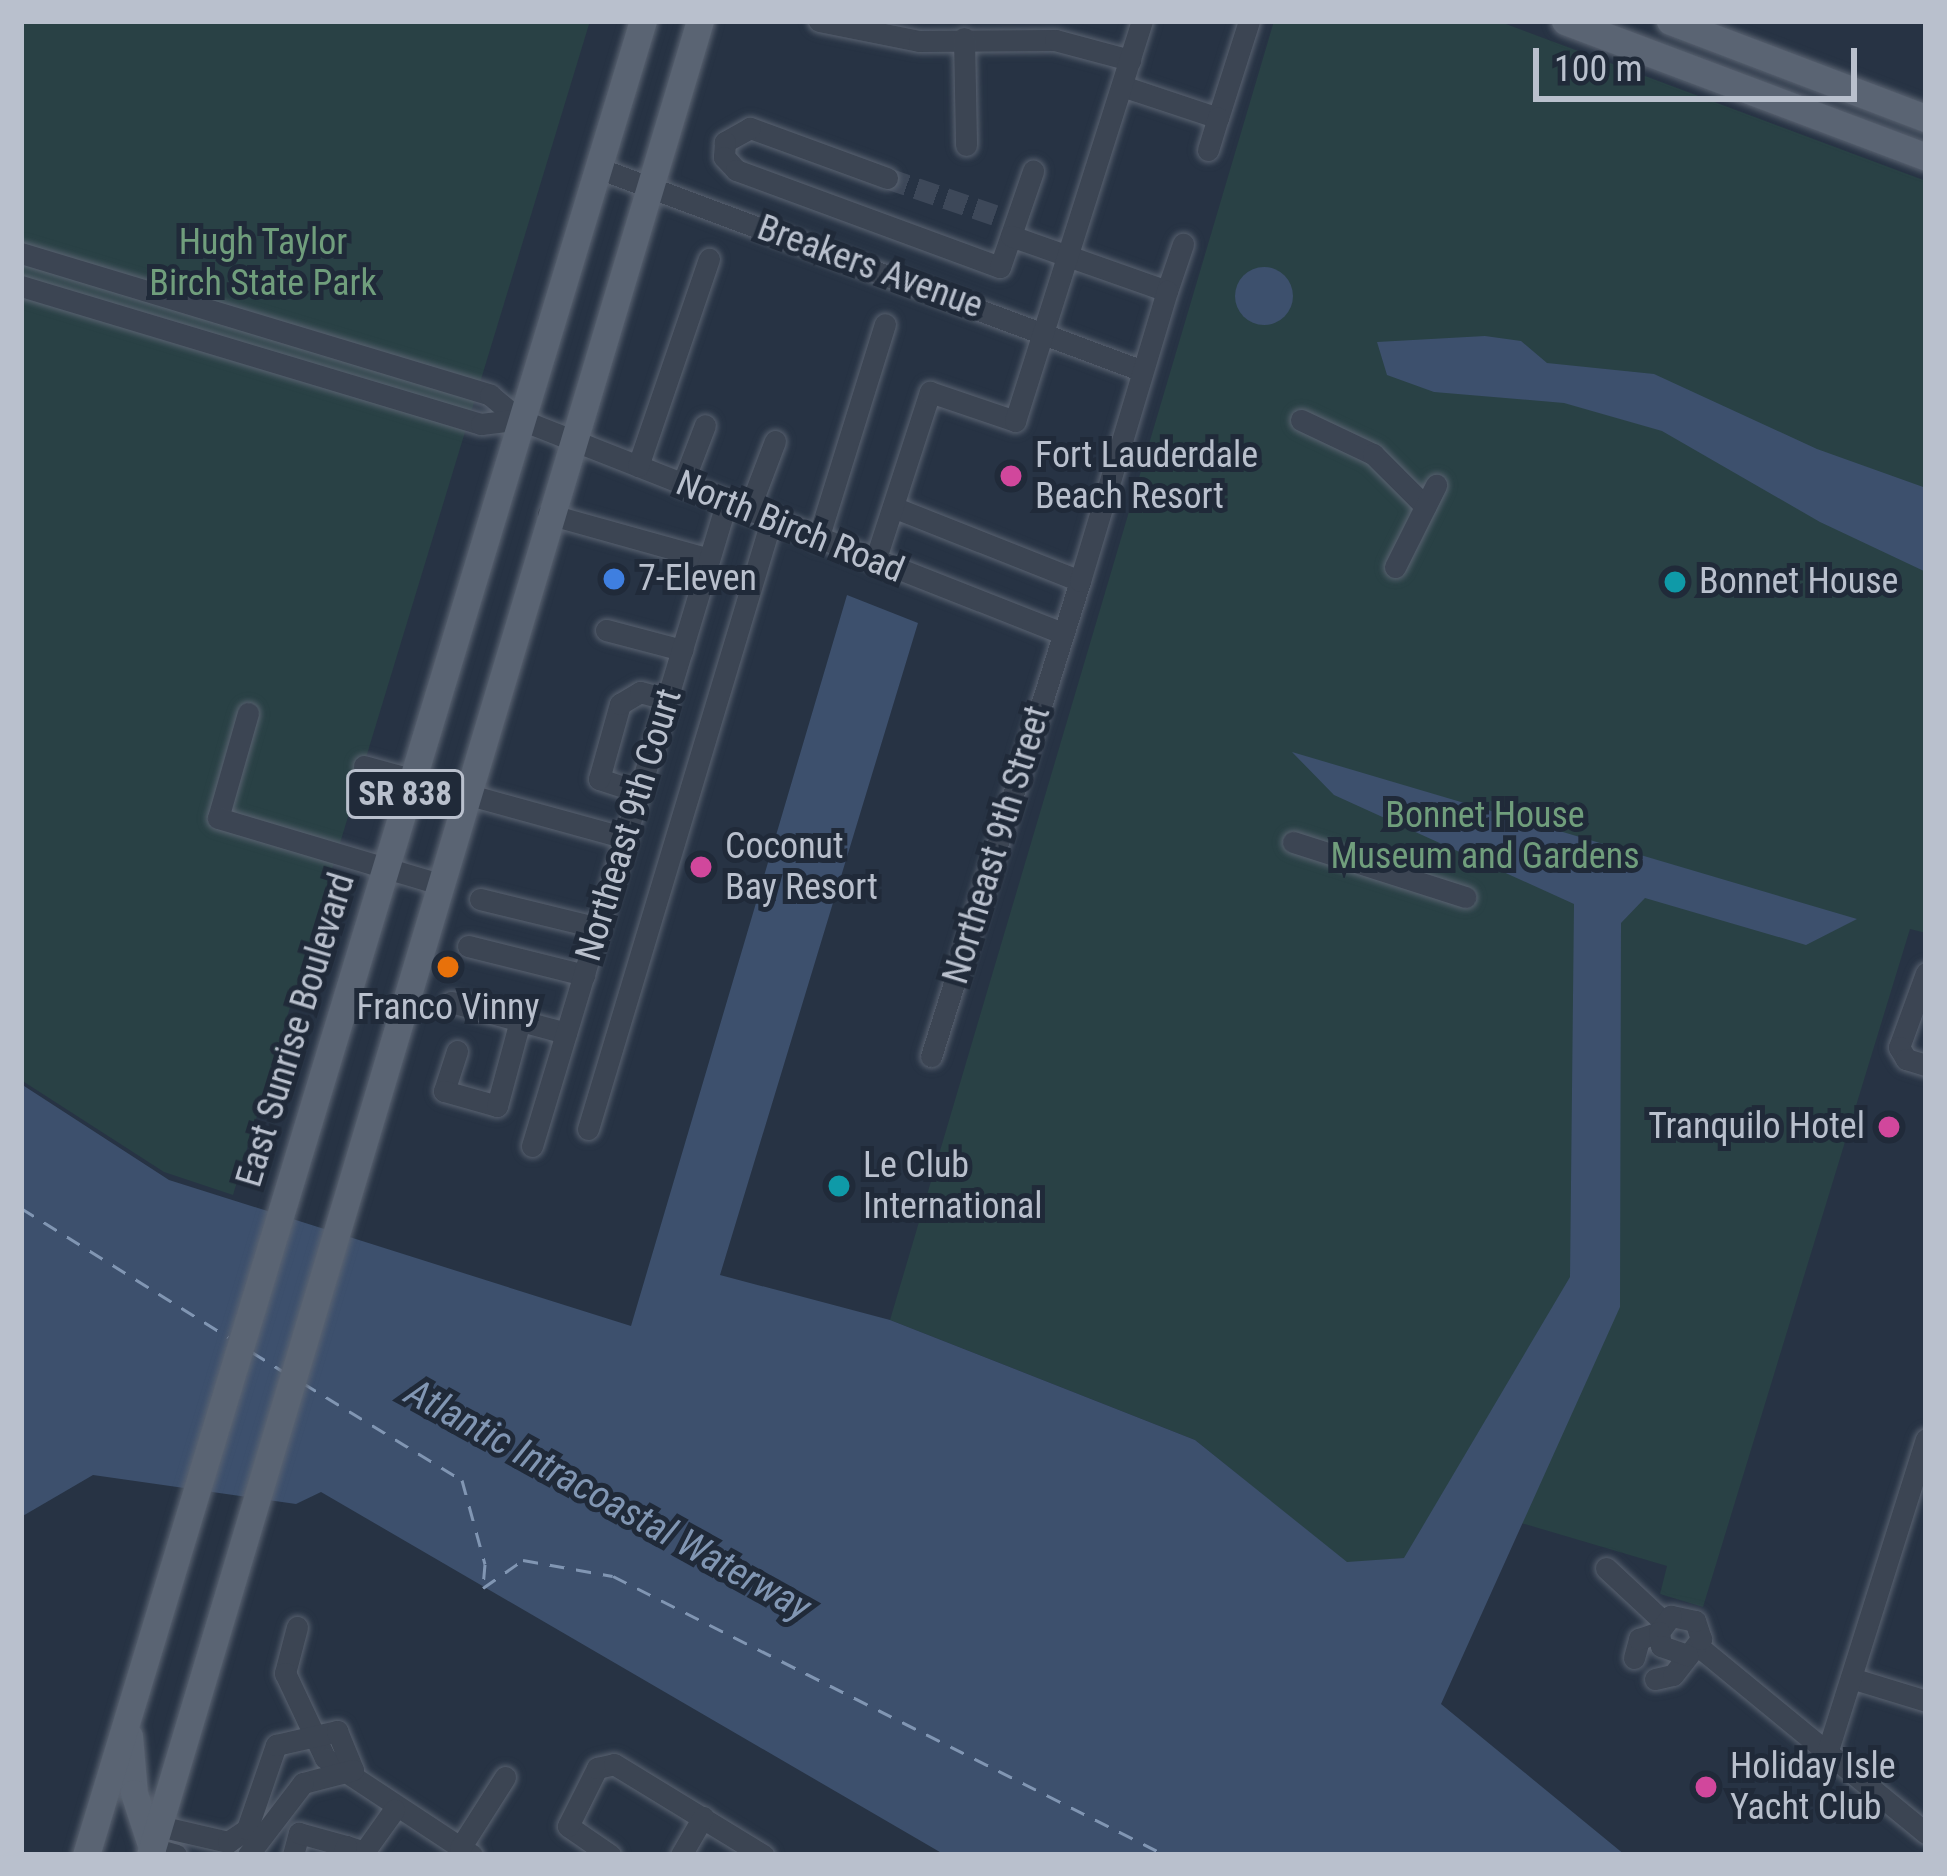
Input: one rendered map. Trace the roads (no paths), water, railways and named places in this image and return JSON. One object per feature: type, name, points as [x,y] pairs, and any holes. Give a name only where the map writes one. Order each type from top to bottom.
[{"type":"main road","name":"East Sunrise Boulevard","points":[[86,1855],[518,418],[643,21]]},
{"type":"main road","name":"SR 838","points":[[159,1846],[548,514],[700,21]]},
{"type":"main road","points":[[1565,21],[1926,157]]},
{"type":"main road","points":[[1670,21],[1926,118]]},
{"type":"main road","points":[[127,1720],[134,1792],[159,1846]]},
{"type":"street","points":[[819,21],[860,35],[1055,40],[1130,60]]},
{"type":"street","points":[[875,561],[930,392],[1015,421],[1142,21]]},
{"type":"street","points":[[1208,150],[1249,21]]},
{"type":"street","points":[[964,38],[966,145]]},
{"type":"street","points":[[1122,86],[1218,118]]},
{"type":"street","points":[[887,178],[750,128],[725,142],[724,157],[736,170],[1000,267],[1008,224],[1033,171]]},
{"type":"street","name":"Breakers Avenue","points":[[598,168],[1140,370]]},
{"type":"street","points":[[1008,224],[1070,254],[1167,290]]},
{"type":"street","name":"Northeast 9th Street","points":[[932,1056],[1061,633],[1129,440],[1140,370],[1183,244]]},
{"type":"street","points":[[27,255],[490,395],[518,418],[481,424],[126,323],[22,286],[27,255]]},
{"type":"street","points":[[638,466],[710,259]]},
{"type":"street","points":[[126,323],[144,310],[141,291]]},
{"type":"street","points":[[818,539],[885,324]]},
{"type":"street","points":[[264,359],[272,328]]},
{"type":"street","name":"North Birch Road","points":[[518,418],[1061,633]]},
{"type":"street","points":[[1301,420],[1373,454],[1430,496],[1395,567]]},
{"type":"street","points":[[682,485],[705,425]]},
{"type":"street","points":[[748,512],[775,441]]},
{"type":"street","name":"Northeast 9th Court","points":[[532,1146],[726,504]]},
{"type":"street","points":[[893,507],[1080,581]]},
{"type":"street","points":[[548,514],[709,559]]},
{"type":"street","points":[[587,1129],[772,521]]},
{"type":"street","points":[[606,630],[682,650]]},
{"type":"street","points":[[639,792],[599,779],[620,704],[640,692],[667,699]]},
{"type":"street","points":[[248,713],[218,818],[440,884]]},
{"type":"street","points":[[364,766],[625,838]]},
{"type":"street","points":[[1293,842],[1466,896]]},
{"type":"street","points":[[479,899],[598,928]]},
{"type":"street","points":[[468,946],[584,975]]},
{"type":"street","points":[[1916,1062],[1899,1047],[1926,973]]},
{"type":"street","points":[[451,1001],[566,1034]]},
{"type":"street","points":[[457,1052],[444,1091],[497,1106],[520,1021]]},
{"type":"street","points":[[1827,1753],[1926,1439]]},
{"type":"street","points":[[1606,1568],[1661,1627],[1666,1652],[1693,1651],[1926,1833]]},
{"type":"street","points":[[1634,1658],[1639,1639],[1677,1614],[1695,1621],[1693,1651],[1673,1675],[1655,1679]]},
{"type":"street","points":[[297,1627],[285,1673],[311,1733],[340,1774],[466,1851],[505,1777]]},
{"type":"street","points":[[1851,1678],[1926,1701]]},
{"type":"street","points":[[237,1850],[276,1744],[311,1733]]},
{"type":"street","points":[[610,1855],[568,1826],[605,1764],[703,1817],[737,1847],[763,1855]]},
{"type":"street","points":[[159,1846],[237,1850],[304,1783],[340,1774]]},
{"type":"street","points":[[290,1796],[296,1844],[345,1851],[364,1852],[394,1810]]},
{"type":"street","points":[[681,1855],[703,1817]]},
{"type":"water","points":[[1264,267],[1285,275],[1293,296],[1285,317],[1264,325],[1243,317],[1235,296],[1243,275]]},
{"type":"water","points":[[1485,336],[1521,341],[1547,363],[1654,374],[1817,449],[1926,488],[1926,572],[1820,522],[1662,431],[1564,403],[1434,392],[1387,375],[1377,342]]},
{"type":"water","name":"Atlantic Intracoastal Waterway","points":[[847,595],[918,623],[720,1275],[890,1320],[1195,1440],[1347,1562],[1404,1558],[1570,1277],[1574,904],[1334,795],[1292,752],[1857,919],[1806,945],[1645,898],[1621,923],[1620,1307],[1441,1704],[1625,1855],[945,1855],[321,1492],[296,1504],[93,1475],[21,1517],[21,1084],[169,1180],[631,1326]]},
{"type":"tunnel","points":[[887,178],[995,215]]},
{"type":"place","name":"Fort Lauderdale Beach Resort","points":[[1011,476]]},
{"type":"place","name":"7-Eleven","points":[[614,579]]},
{"type":"place","name":"Bonnet House","points":[[1675,582]]},
{"type":"place","name":"Coconut Bay Resort","points":[[701,867]]},
{"type":"place","name":"Franco Vinny","points":[[448,967]]},
{"type":"place","name":"Tranquilo Hotel","points":[[1889,1127]]},
{"type":"place","name":"Le Club International","points":[[839,1186]]},
{"type":"place","name":"Holiday Isle Yacht Club","points":[[1706,1787]]},
{"type":"park label","name":"Hugh Taylor Birch State Park","points":[[263,262]]},
{"type":"park label","name":"Bonnet House Museum and Gardens","points":[[1485,836]]}]
